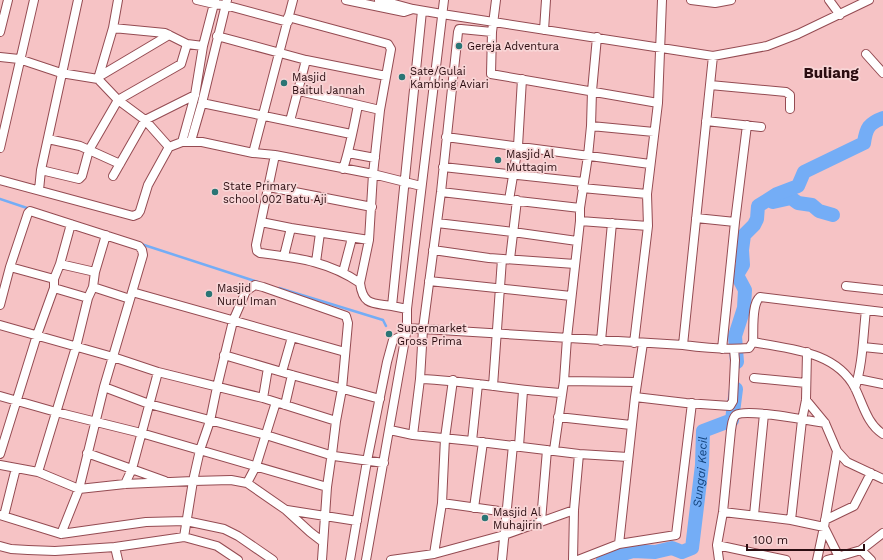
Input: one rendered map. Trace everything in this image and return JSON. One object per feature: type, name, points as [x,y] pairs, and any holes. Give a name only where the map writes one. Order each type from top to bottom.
[{"type":"street","points":[[0,148],[34,0]]},
{"type":"street","points":[[39,190],[41,170],[78,0]]},
{"type":"street","points":[[99,78],[118,0]]},
{"type":"street","points":[[197,0],[226,2],[388,44],[391,49],[380,110],[369,240],[360,283],[361,293],[366,300],[372,303],[407,309]]},
{"type":"street","points":[[253,153],[293,0]]},
{"type":"street","points":[[346,0],[404,12],[413,9]]},
{"type":"street","points":[[379,0],[395,2],[422,11],[713,56],[767,46],[798,34],[869,0]]},
{"type":"street","points":[[366,560],[390,430],[406,331],[407,309],[421,186],[444,0]]},
{"type":"street","points":[[496,0],[492,32],[491,74],[658,103]]},
{"type":"street","points":[[544,30],[546,0]]},
{"type":"street","points":[[634,343],[648,226],[647,194],[658,103],[662,0]]},
{"type":"street","points":[[691,0],[715,3],[731,0]]},
{"type":"street","points":[[829,0],[840,15]]},
{"type":"street","points":[[0,32],[5,2]]},
{"type":"street","points":[[182,142],[195,95],[203,46],[214,2]]},
{"type":"street","points":[[191,142],[202,103],[226,2]]},
{"type":"street","points":[[392,306],[422,11]]},
{"type":"street","points":[[112,28],[165,33],[187,44],[203,46]]},
{"type":"street","points":[[413,435],[420,378],[423,329],[437,223],[458,30],[492,32]]},
{"type":"street","points":[[0,57],[19,60],[61,73],[99,78],[169,35]]},
{"type":"street","points":[[217,36],[306,60],[386,76]]},
{"type":"street","points":[[541,521],[550,450],[558,417],[564,380],[580,208],[591,126],[592,91],[597,37]]},
{"type":"street","points":[[41,170],[79,179],[82,176],[89,150],[118,100],[181,64],[187,44]]},
{"type":"street","points":[[866,54],[883,73]]},
{"type":"street","points":[[683,346],[713,56]]},
{"type":"street","points":[[290,122],[306,60]]},
{"type":"street","points":[[99,78],[118,100],[145,120],[169,147]]},
{"type":"street","points":[[493,386],[500,289],[513,232],[513,175],[518,146],[522,79]]},
{"type":"street","points":[[710,85],[786,92],[791,98],[790,109]]},
{"type":"street","points":[[299,91],[380,110]]},
{"type":"street","points":[[113,176],[145,120],[195,95]]},
{"type":"street","points":[[202,103],[351,134]]},
{"type":"street","points":[[343,169],[348,153],[358,105]]},
{"type":"street","points":[[706,121],[761,127]]},
{"type":"street","points":[[722,349],[747,125]]},
{"type":"street","points":[[591,126],[654,132]]},
{"type":"street","points":[[446,137],[650,164]]},
{"type":"street","points":[[48,139],[80,146],[120,164]]},
{"type":"street","points":[[0,180],[130,216],[136,216],[140,211],[148,185],[169,147],[182,142],[202,142],[253,153],[275,155],[374,174],[421,186]]},
{"type":"street","points":[[348,153],[375,158]]},
{"type":"street","points":[[275,155],[256,245],[257,251],[260,253],[316,262],[343,272],[360,283]]},
{"type":"street","points":[[443,167],[513,175],[647,194]]},
{"type":"street","points":[[269,187],[372,206]]},
{"type":"street","points":[[440,192],[580,208]]},
{"type":"street","points":[[0,305],[10,267],[29,211],[33,211],[139,246],[142,250],[143,255],[104,387],[79,489],[61,534]]},
{"type":"street","points":[[696,218],[735,222]]},
{"type":"street","points":[[580,220],[648,226]]},
{"type":"street","points":[[262,222],[320,233],[369,240]]},
{"type":"street","points":[[437,223],[577,241]]},
{"type":"street","points":[[601,341],[612,223]]},
{"type":"street","points":[[0,454],[37,335],[54,288],[54,279],[60,264],[71,224]]},
{"type":"street","points":[[284,256],[291,228]]},
{"type":"street","points":[[316,262],[320,233]]},
{"type":"street","points":[[38,472],[76,347],[88,298],[93,287],[94,272],[106,235]]},
{"type":"street","points":[[343,272],[352,238]]},
{"type":"street","points":[[433,250],[506,259],[575,264]]},
{"type":"street","points":[[60,264],[94,272]]},
{"type":"street","points":[[10,267],[54,279]]},
{"type":"street","points":[[429,281],[571,296]]},
{"type":"street","points":[[184,537],[193,481],[200,450],[210,421],[216,387],[233,321],[246,291],[255,285],[346,316],[348,323],[342,389],[336,421],[332,451],[333,455],[384,463]]},
{"type":"street","points":[[846,286],[883,290]]},
{"type":"street","points":[[93,287],[233,321],[345,352]]},
{"type":"street","points":[[54,288],[88,298]]},
{"type":"street","points":[[751,345],[755,307],[760,297],[883,312]]},
{"type":"street","points":[[855,388],[858,379],[863,347],[866,310]]},
{"type":"street","points":[[0,325],[113,357],[158,372],[263,398],[336,421]]},
{"type":"street","points":[[350,560],[387,362],[393,340],[406,331],[423,329],[722,349],[734,349],[751,345],[807,352],[824,358],[840,369],[855,388],[869,420],[878,431],[883,434]]},
{"type":"street","points":[[282,372],[292,337]]},
{"type":"street","points":[[619,544],[635,397],[643,344]]},
{"type":"street","points":[[863,347],[883,349]]},
{"type":"street","points":[[635,397],[728,407],[733,401],[735,360],[734,349]]},
{"type":"street","points":[[791,520],[802,420],[806,400],[807,352]]},
{"type":"street","points":[[224,355],[380,399]]},
{"type":"street","points":[[263,398],[268,368]]},
{"type":"street","points":[[125,484],[132,469],[158,372]]},
{"type":"street","points":[[285,405],[292,375]]},
{"type":"street","points":[[420,378],[453,380],[523,390],[562,393]]},
{"type":"street","points":[[754,378],[806,383]]},
{"type":"street","points":[[858,379],[883,384]]},
{"type":"street","points":[[434,554],[442,503],[445,438],[453,380]]},
{"type":"street","points":[[564,380],[637,382]]},
{"type":"street","points":[[472,441],[478,384]]},
{"type":"street","points":[[104,387],[149,404],[266,435],[330,455],[331,459],[327,487],[322,560]]},
{"type":"street","points":[[502,560],[506,512],[523,390]]},
{"type":"street","points":[[0,396],[56,412],[141,432],[327,487]]},
{"type":"street","points":[[806,400],[825,423],[837,451],[846,462],[883,479]]},
{"type":"street","points":[[247,483],[256,466],[276,402]]},
{"type":"street","points":[[578,560],[619,544],[676,534],[692,403]]},
{"type":"street","points":[[719,560],[717,545],[723,512],[733,420],[736,415],[764,414],[825,423]]},
{"type":"street","points":[[754,515],[764,414]]},
{"type":"street","points":[[558,417],[632,425]]},
{"type":"street","points":[[390,430],[413,435],[579,454],[628,457]]},
{"type":"street","points":[[474,508],[483,442]]},
{"type":"street","points":[[817,560],[837,451]]},
{"type":"street","points":[[88,453],[168,482]]},
{"type":"street","points":[[572,560],[574,510],[579,454]]},
{"type":"street","points":[[0,465],[38,472],[79,489],[125,484],[193,481],[231,480],[247,483],[286,510],[323,542]]},
{"type":"street","points":[[16,468],[2,515],[61,534],[146,522],[186,521],[224,529],[238,536],[273,560]]},
{"type":"street","points":[[723,512],[824,523],[854,506],[871,473]]},
{"type":"street","points":[[442,503],[506,512]]},
{"type":"street","points":[[286,510],[357,521]]},
{"type":"street","points":[[391,560],[434,554],[504,534],[574,510]]},
{"type":"street","points":[[824,523],[838,557]]},
{"type":"street","points":[[827,560],[861,550],[883,533]]},
{"type":"street","points":[[0,546],[17,549],[55,551],[115,547],[184,537],[217,546],[238,560]]},
{"type":"street","points":[[717,545],[786,560]]},
{"type":"street","points":[[115,547],[118,560]]},
{"type":"street","points":[[861,550],[872,560]]},
{"type":"waterway","name":"Sungai Kecil","points":[[737,362],[735,336],[744,308],[745,290],[737,275],[743,265],[742,250],[744,235],[754,225],[757,219],[758,206],[777,194],[798,186],[804,172],[864,143],[867,130],[871,124],[883,118]]},
{"type":"waterway","points":[[773,202],[791,198],[798,203],[812,205],[819,211],[833,215]]},
{"type":"waterway","points":[[0,199],[30,209]]},
{"type":"waterway","points":[[141,244],[258,282]]},
{"type":"waterway","points":[[279,288],[383,320],[386,326]]},
{"type":"waterway","name":"Sungai Kecil","points":[[603,560],[633,551],[655,552],[672,548],[682,552],[692,548],[702,465],[703,431],[732,420],[736,389]]},
{"type":"place","name":"Gereja Adventura","points":[[459,46]]},
{"type":"place","name":"Sate/Gulai Kambing Aviari","points":[[402,77]]},
{"type":"place","name":"Masjid Baitul Jannah","points":[[284,83]]},
{"type":"place","name":"Masjid Al Muttaqim","points":[[498,160]]},
{"type":"place","name":"State Primary school 002 Batu Aji","points":[[215,192]]},
{"type":"place","name":"Masjid Nurul Iman","points":[[209,294]]},
{"type":"place","name":"Supermarket Gross Prima","points":[[389,334]]},
{"type":"place","name":"Masjid Al Muhajirin","points":[[485,518]]},
{"type":"district","name":"Buliang","points":[[831,73]]}]
